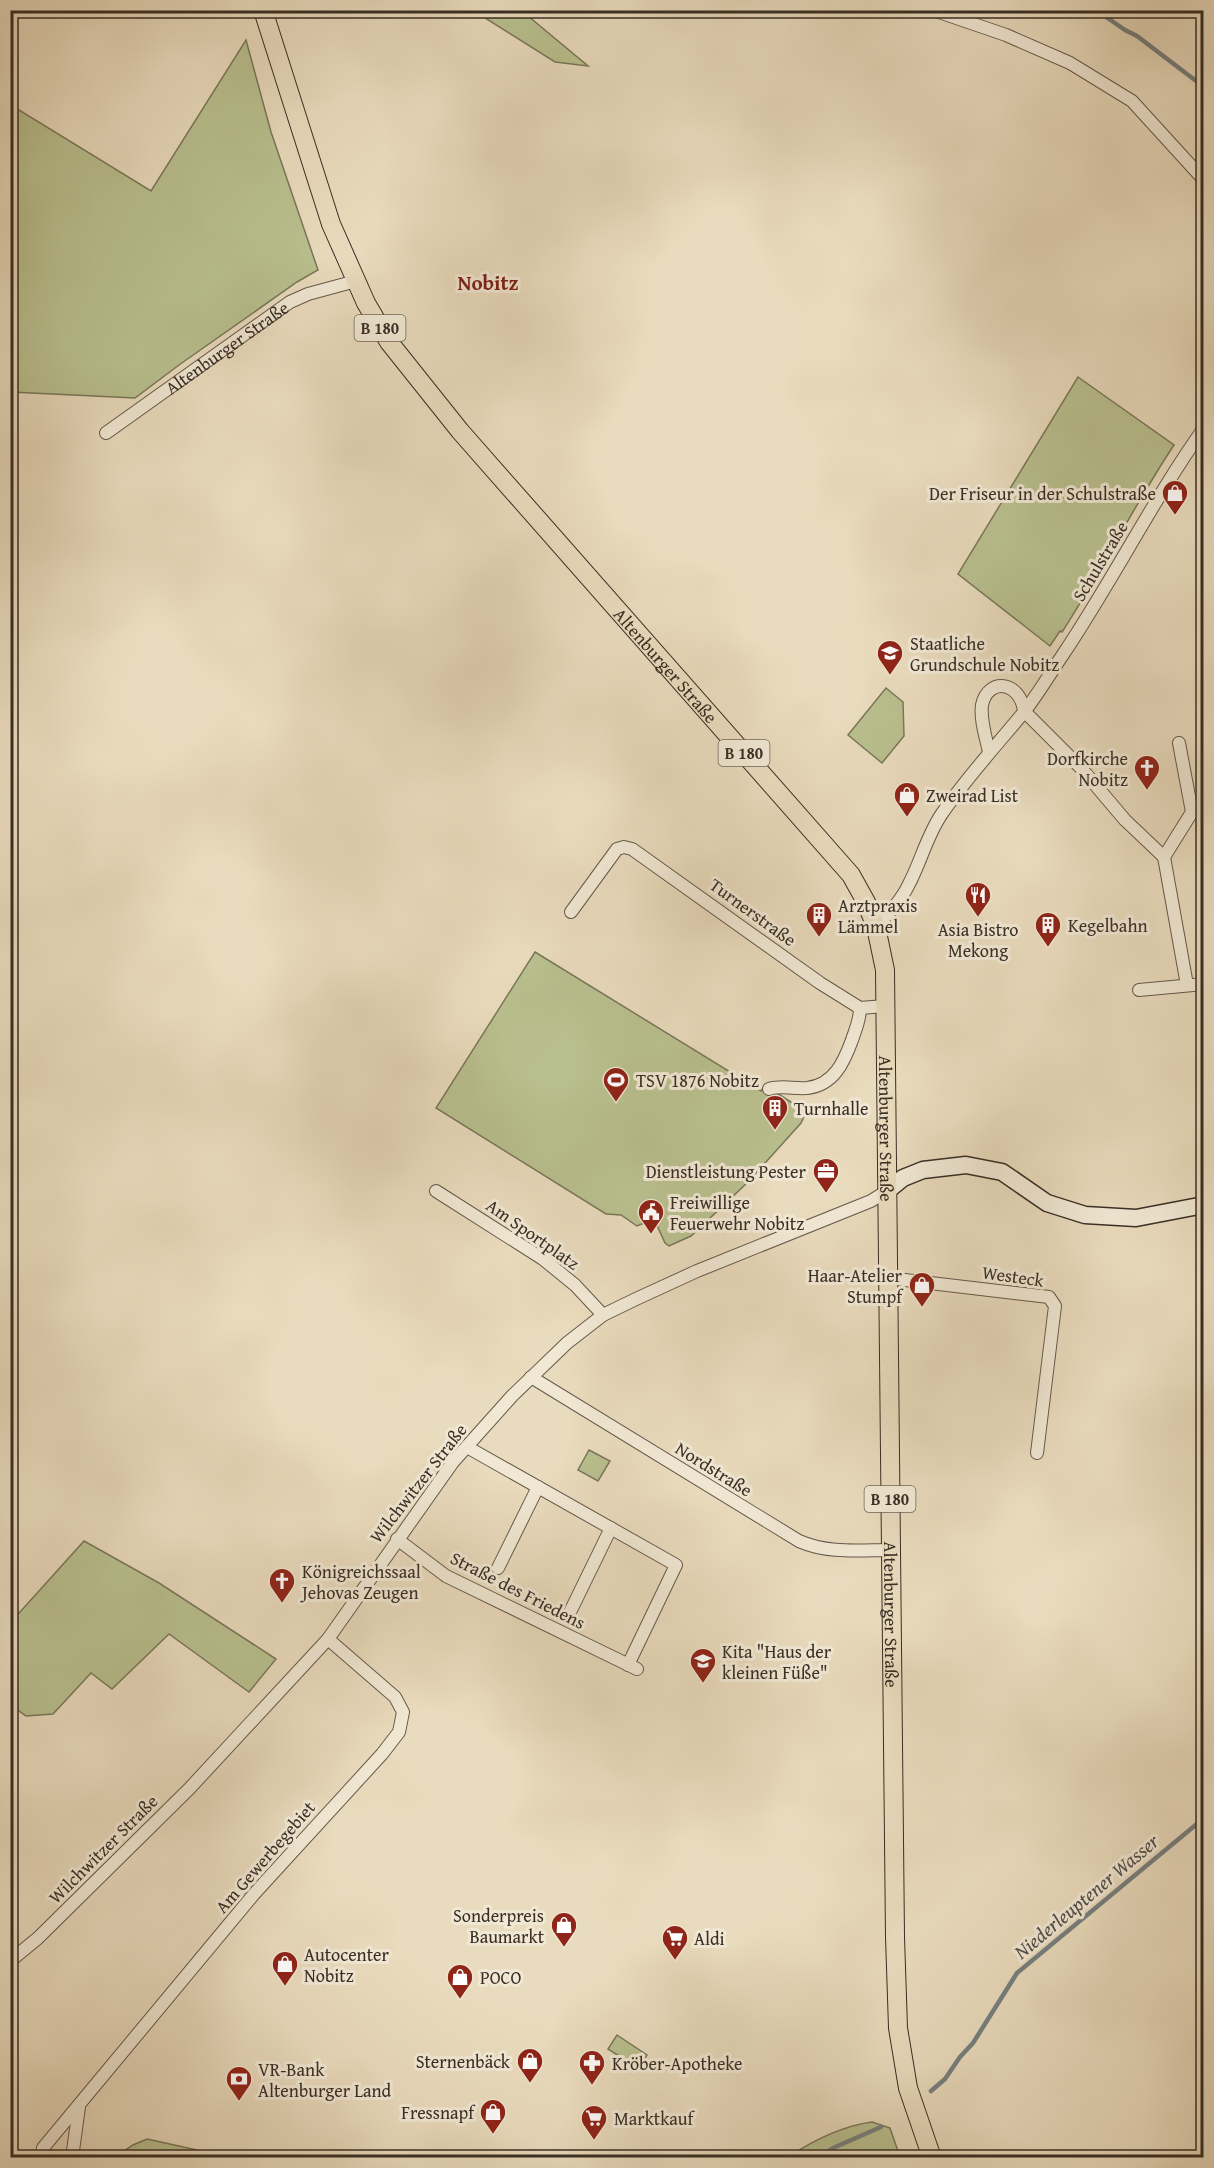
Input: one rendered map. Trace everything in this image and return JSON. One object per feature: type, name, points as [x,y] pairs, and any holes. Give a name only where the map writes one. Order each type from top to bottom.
[{"type":"main road","name":"Altenburger Straße","points":[[263,10],[331,224],[370,312],[389,342],[460,431],[851,876],[866,902],[876,927],[885,970],[895,1937],[898,2028],[908,2088],[932,2157]]},
{"type":"street","points":[[933,10],[1006,35],[1070,63],[1123,96],[1132,102],[1203,180]]},
{"type":"street","name":"Altenburger Straße","points":[[106,432],[290,303],[309,294],[356,281]]},
{"type":"street","name":"Schulstraße","points":[[876,927],[900,900],[940,816],[1024,711],[1088,616],[1178,465],[1203,428]]},
{"type":"street","points":[[989,752],[982,706],[986,694],[997,686],[1008,687],[1018,692],[1023,701],[1024,711],[1081,768],[1125,820],[1164,857],[1187,986]]},
{"type":"street","points":[[1164,857],[1192,812],[1179,742]]},
{"type":"street","name":"Turnerstraße","points":[[571,912],[617,849],[624,847],[633,849],[811,976],[860,1008]]},
{"type":"street","points":[[1139,990],[1203,984]]},
{"type":"street","points":[[769,1089],[809,1088],[830,1079],[845,1060],[860,1018],[860,1008],[885,1006]]},
{"type":"street","points":[[888,1191],[903,1178],[923,1170],[966,1165],[1002,1173],[1047,1203],[1085,1215],[1136,1218],[1203,1205]]},
{"type":"street","name":"Am Sportplatz","points":[[436,1191],[543,1259],[575,1285],[603,1315]]},
{"type":"street","name":"Wilchwitzer Straße","points":[[10,1961],[38,1938],[189,1789],[328,1639],[453,1462],[531,1377],[567,1343],[603,1315],[697,1271],[871,1201],[888,1191]]},
{"type":"street","name":"Westeck","points":[[888,1278],[1049,1297],[1055,1306],[1037,1453]]},
{"type":"street","name":"Nordstraße","points":[[531,1377],[799,1541],[814,1548],[829,1550],[891,1550]]},
{"type":"street","name":"Straße des Friedens","points":[[397,1539],[447,1576],[633,1667],[676,1565],[467,1447]]},
{"type":"street","name":"Straße des Friedens","points":[[498,1568],[538,1487]]},
{"type":"street","name":"Straße des Friedens","points":[[571,1610],[612,1528]]},
{"type":"street","name":"Am Gewerbegebiet","points":[[41,2157],[43,2148],[254,1894],[382,1754],[399,1732],[403,1712],[395,1697],[328,1639]]},
{"type":"street","points":[[72,2157],[79,2106]]},
{"type":"green space","points":[[474,11],[522,11],[588,66],[555,62]]},
{"type":"green space","points":[[246,40],[271,132],[318,270],[297,282],[135,398],[11,392],[11,105],[151,191]]},
{"type":"green space","points":[[1078,377],[1174,445],[1062,632],[1060,631],[1050,646],[958,574]]},
{"type":"green space","points":[[886,688],[903,702],[904,736],[882,763],[848,735]]},
{"type":"green space","name":"TSV 1876 Nobitz","points":[[535,952],[761,1091],[765,1085],[806,1112],[801,1123],[748,1182],[691,1236],[669,1246],[665,1243],[654,1219],[637,1226],[621,1215],[606,1214],[436,1108]]},
{"type":"green space","points":[[589,1450],[610,1461],[598,1481],[578,1470]]},
{"type":"green space","points":[[84,1541],[159,1583],[276,1659],[249,1692],[169,1634],[112,1689],[91,1673],[53,1714],[26,1716],[11,1705],[11,1622]]},
{"type":"green space","points":[[617,2035],[647,2055],[639,2069],[608,2049]]},
{"type":"green space","points":[[872,2122],[890,2128],[900,2157],[788,2157],[828,2135]]},
{"type":"green space","points":[[147,2139],[197,2150],[221,2157],[115,2157]]},
{"type":"waterway","name":"Niederleuptener Wasser","points":[[1096,10],[1137,36],[1204,87]]},
{"type":"waterway","name":"Niederleuptener Wasser","points":[[931,2091],[945,2079],[973,2043],[1017,1973],[1204,1818]]},
{"type":"waterway","name":"Niederleuptener Wasser","points":[[818,2158],[833,2148],[881,2127]]},
{"type":"place","name":"Der Friseur in der Schulstraße","points":[[1175,516]]},
{"type":"place","name":"Staatliche Grundschule Nobitz","points":[[890,676]]},
{"type":"place","name":"Dorfkirche Nobitz","points":[[1147,791]]},
{"type":"place","name":"Zweirad List","points":[[907,818]]},
{"type":"place","name":"Asia Bistro Mekong","points":[[978,918]]},
{"type":"place","name":"Arztpraxis Lämmel","points":[[819,938]]},
{"type":"place","name":"Kegelbahn","points":[[1048,948]]},
{"type":"place","name":"TSV 1876 Nobitz","points":[[616,1103]]},
{"type":"place","name":"Turnhalle","points":[[775,1131]]},
{"type":"place","name":"Dienstleistung Pester","points":[[826,1194]]},
{"type":"place","name":"Freiwillige Feuerwehr Nobitz","points":[[651,1235]]},
{"type":"place","name":"Haar-Atelier Stumpf","points":[[922,1308]]},
{"type":"place","name":"Königreichssaal Jehovas Zeugen","points":[[282,1604]]},
{"type":"place","name":"Kita \"Haus der kleinen Füße\"","points":[[703,1684]]},
{"type":"place","name":"Sonderpreis Baumarkt","points":[[564,1948]]},
{"type":"place","name":"Aldi","points":[[675,1961]]},
{"type":"place","name":"Autocenter Nobitz","points":[[285,1987]]},
{"type":"place","name":"POCO","points":[[460,2000]]},
{"type":"place","name":"Sternenbäck","points":[[530,2084]]},
{"type":"place","name":"Kröber-Apotheke","points":[[592,2086]]},
{"type":"place","name":"VR-Bank Altenburger Land","points":[[239,2102]]},
{"type":"place","name":"Fressnapf","points":[[493,2135]]},
{"type":"place","name":"Marktkauf","points":[[594,2141]]},
{"type":"district","name":"Nobitz","points":[[488,282]]}]
